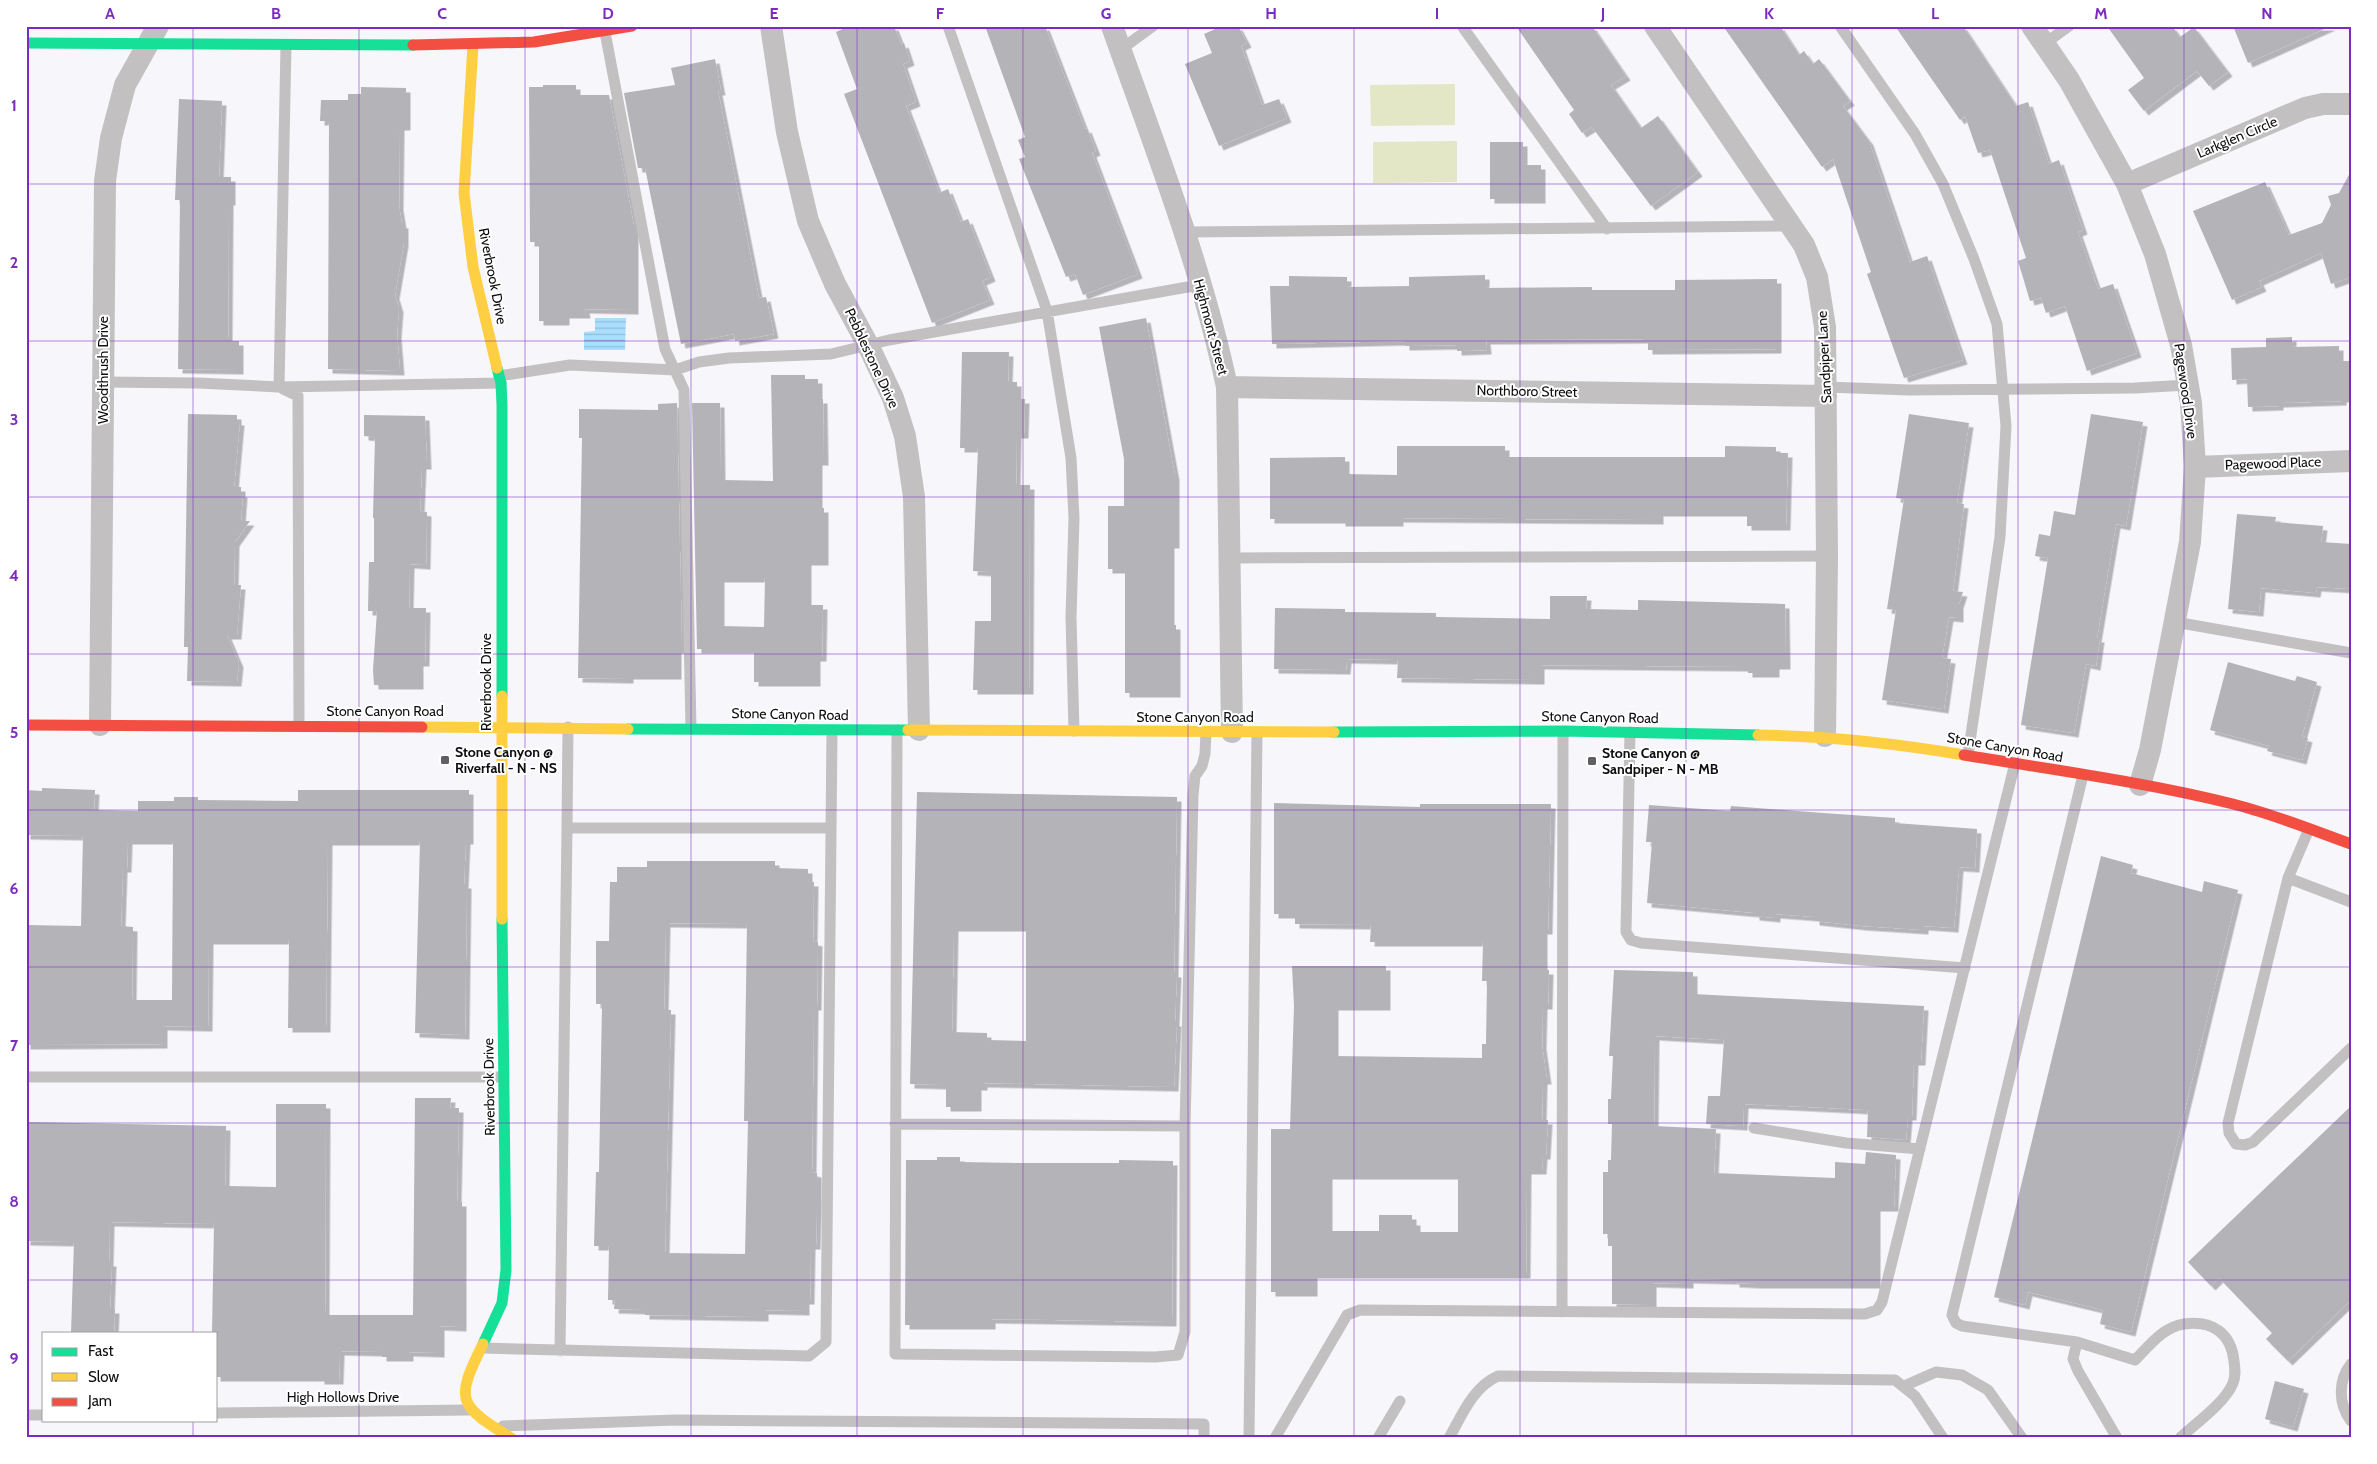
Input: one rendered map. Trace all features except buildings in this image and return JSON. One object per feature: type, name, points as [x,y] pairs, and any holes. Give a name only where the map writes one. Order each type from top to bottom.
[{"type":"street","points":[[26,43],[154,35],[286,46],[473,45],[534,42],[605,32],[632,26]]},
{"type":"street","name":"Pebblestone Drive","points":[[771,26],[787,132],[808,221],[835,284],[868,345],[896,408],[905,436],[914,497],[908,730]]},
{"type":"street","name":"Highmont Street","points":[[1112,26],[1185,232],[1216,338],[1227,387],[1231,558],[1232,732]]},
{"type":"street","name":"Sandpiper Lane","points":[[1655,26],[1804,245],[1817,278],[1825,327],[1827,556],[1825,736]]},
{"type":"street","name":"Woodthrush Drive","points":[[100,725],[106,172],[110,138],[125,85],[154,35]]},
{"type":"street","name":"Pagewood Drive","points":[[2038,35],[2069,80],[2127,184],[2155,254],[2182,345],[2188,385],[2195,466],[2190,542],[2150,750],[2140,785]]},
{"type":"street","name":"Riverbrook Drive","points":[[473,45],[464,193],[473,267],[500,379],[503,1076],[507,1268],[502,1304],[482,1348]]},
{"type":"street","name":"Larkglen Circle","points":[[2127,184],[2305,108],[2324,104],[2351,104]]},
{"type":"street","name":"Northboro Street","points":[[1227,387],[1826,391]]},
{"type":"street","name":"Pagewood Place","points":[[2195,466],[2351,461]]},
{"type":"street","name":"Stone Canyon Road","points":[[26,725],[501,726],[1206,732],[1563,731],[1825,736],[1906,745],[2140,785],[2232,804],[2351,844]]},
{"type":"street","points":[[482,1348],[470,1370],[466,1385],[466,1401],[470,1410],[511,1438]]},
{"type":"lane","points":[[948,26],[1047,311],[1053,359],[1071,458],[1074,518],[1071,617],[1074,731]]},
{"type":"lane","points":[[1120,50],[1153,26]]},
{"type":"lane","points":[[1462,26],[1607,229]]},
{"type":"lane","points":[[1840,26],[1916,134],[1943,184],[1974,260],[1997,324],[2006,426],[2000,536],[1968,755]]},
{"type":"lane","points":[[2038,35],[2069,26]]},
{"type":"lane","points":[[605,32],[665,349],[684,390],[691,728]]},
{"type":"lane","points":[[279,387],[286,46]]},
{"type":"lane","points":[[1185,232],[1790,226]]},
{"type":"lane","points":[[103,382],[198,383],[279,387],[500,379],[570,365],[675,370],[699,362],[729,358],[830,354],[1047,311],[1199,285]]},
{"type":"lane","points":[[1826,391],[2004,387],[2134,388],[2188,385]]},
{"type":"lane","points":[[279,387],[298,396],[299,726]]},
{"type":"lane","points":[[1231,558],[1827,556]]},
{"type":"lane","points":[[2175,622],[2351,653]]},
{"type":"lane","points":[[560,1351],[568,727]]},
{"type":"lane","points":[[482,1348],[809,1356],[826,1342],[832,730]]},
{"type":"lane","points":[[908,730],[895,1124],[895,1354],[1155,1357],[1178,1355],[1185,1332],[1184,1126],[1193,795],[1195,776],[1202,766],[1205,754],[1206,732]]},
{"type":"lane","points":[[1562,1312],[1563,731]]},
{"type":"lane","points":[[1249,1438],[1257,732]]},
{"type":"lane","points":[[1630,732],[1626,932],[1631,940],[1651,944],[1965,968]]},
{"type":"lane","points":[[1275,1438],[1347,1315],[1360,1310],[1865,1314],[1877,1310],[1882,1302],[2015,763]]},
{"type":"lane","points":[[2083,775],[1952,1315],[1956,1323],[1962,1326],[2077,1342],[2135,1360],[2162,1333],[2183,1324],[2201,1325],[2219,1330],[2232,1347],[2236,1372],[2232,1384],[2225,1396],[2180,1438]]},
{"type":"lane","points":[[567,828],[831,828]]},
{"type":"lane","points":[[2309,829],[2288,878],[2228,1123],[2229,1133],[2236,1144],[2245,1145],[2253,1142],[2351,1048]]},
{"type":"lane","points":[[2288,878],[2351,902]]},
{"type":"lane","points":[[26,1076],[503,1076]]},
{"type":"lane","points":[[895,1124],[1184,1126]]},
{"type":"lane","points":[[1754,1128],[1846,1143],[1920,1149]]},
{"type":"lane","points":[[2077,1342],[2073,1359],[2117,1438]]},
{"type":"lane","points":[[2351,1364],[2344,1373],[2341,1397],[2346,1414],[2351,1421]]},
{"type":"lane","points":[[1904,1386],[1936,1372],[1962,1375],[1988,1390],[2022,1438]]},
{"type":"lane","points":[[1448,1438],[1474,1394],[1487,1381],[1498,1376],[1895,1380],[1915,1396],[1943,1438]]},
{"type":"lane","points":[[1378,1438],[1400,1401]]},
{"type":"lane","name":"High Hollows Drive","points":[[218,1414],[470,1410]]},
{"type":"lane","points":[[26,1415],[42,1415]]},
{"type":"lane","points":[[494,1427],[676,1420],[1204,1424],[1204,1438]]},
{"type":"green space","points":[[1455,84],[1455,125],[1371,126],[1370,85]]},
{"type":"green space","points":[[1457,141],[1457,182],[1373,183],[1373,142]]},
{"type":"water","points":[[595,318],[626,318],[625,350],[584,350],[584,332],[595,331]]},
{"type":"traffic: fast","points":[[26,43],[413,45]]},
{"type":"traffic: fast","points":[[497,368],[501,383],[502,405],[502,696]]},
{"type":"traffic: fast","points":[[628,729],[908,730]]},
{"type":"traffic: fast","points":[[1334,732],[1563,731],[1758,735]]},
{"type":"traffic: fast","points":[[483,1344],[502,1303],[506,1270],[502,919]]},
{"type":"traffic: slow","points":[[473,45],[464,193],[473,267],[497,368]]},
{"type":"traffic: slow","points":[[502,696],[502,919]]},
{"type":"traffic: slow","points":[[422,727],[628,729]]},
{"type":"traffic: slow","points":[[908,730],[1334,732]]},
{"type":"traffic: slow","points":[[1758,735],[1861,741],[1964,755]]},
{"type":"traffic: slow","points":[[483,1344],[468,1379],[465,1391],[467,1400],[472,1409],[481,1418],[511,1438]]},
{"type":"traffic: jam","points":[[413,45],[534,42],[632,26]]},
{"type":"traffic: jam","points":[[26,725],[422,727]]},
{"type":"traffic: jam","points":[[1964,755],[2200,796],[2263,812],[2351,844]]},
{"type":"place","name":"Stone Canyon @ Riverfall - N - NS","points":[[445,760]]},
{"type":"place","name":"Stone Canyon @ Sandpiper - N - MB","points":[[1592,761]]}]
